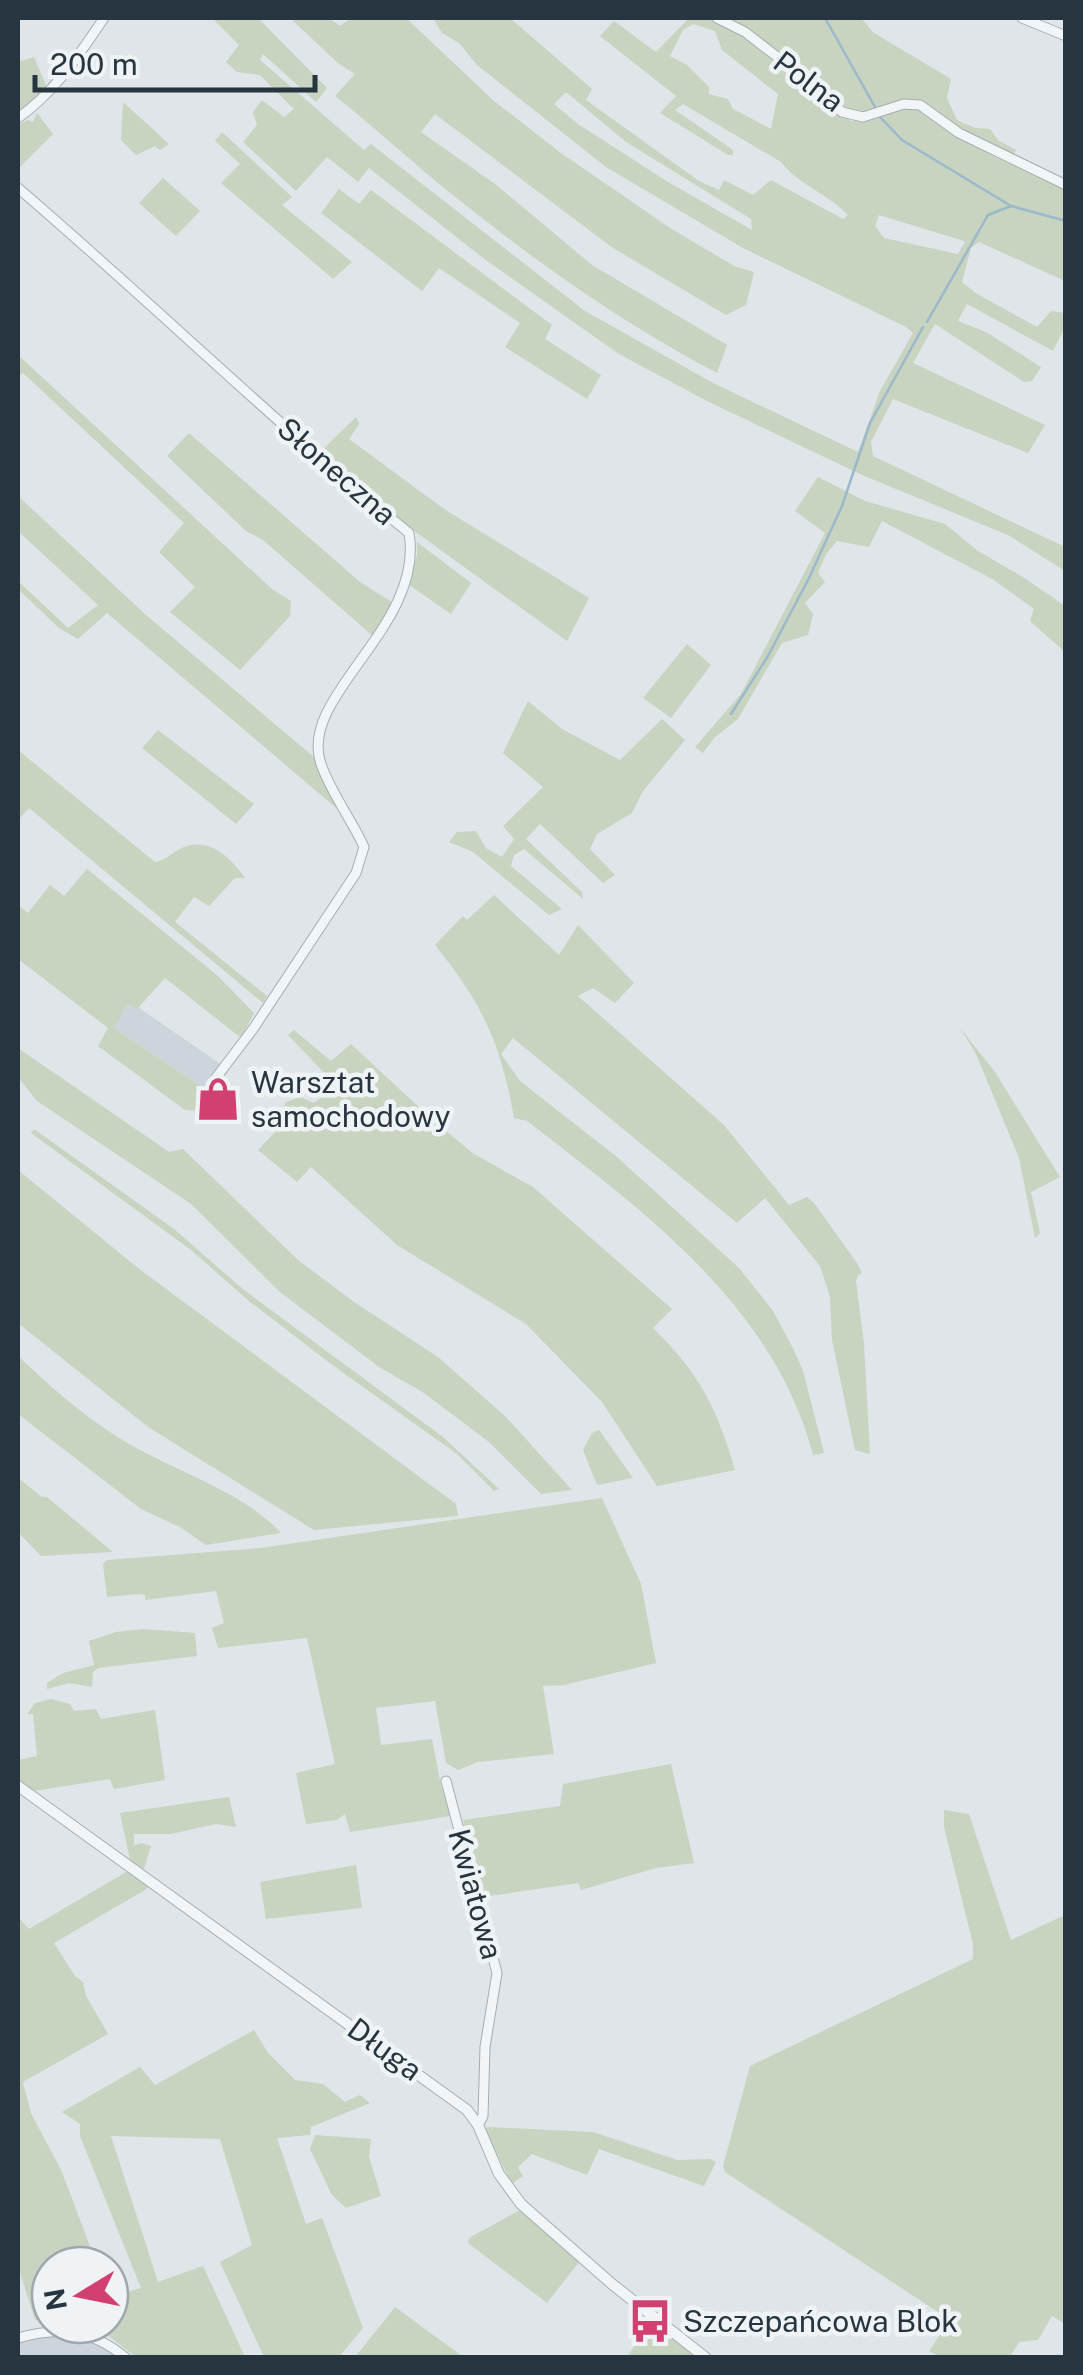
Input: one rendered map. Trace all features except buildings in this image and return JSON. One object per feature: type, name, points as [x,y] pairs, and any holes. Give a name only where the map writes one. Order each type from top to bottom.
[{"type":"street","points":[[18,118],[40,102],[65,75],[104,18]]},
{"type":"street","name":"Polna","points":[[717,18],[744,32],[820,90],[842,112],[863,117],[904,104],[920,105],[959,133],[1066,185]]},
{"type":"street","points":[[1022,18],[1066,36]]},
{"type":"street","name":"Słoneczna","points":[[18,188],[312,453],[408,532],[412,553],[396,609],[330,704],[322,724],[320,763],[364,847],[356,873],[212,1083]]},
{"type":"street","name":"Kwiatowa","points":[[446,1781],[497,1972],[485,2047],[483,2116],[478,2125]]},
{"type":"street","name":"Długa","points":[[18,1786],[466,2110],[478,2125],[499,2174],[521,2204],[625,2295],[706,2358]]},
{"type":"street","points":[[18,2338],[44,2331],[76,2331],[108,2343],[126,2358]]},
{"type":"shaded area","points":[[132,1003],[229,1070],[213,1094],[114,1028]]},
{"type":"shaded area","points":[[30,2339],[30,2345],[97,2345],[118,2357],[18,2357],[18,2342]]},
{"type":"green space","points":[[212,18],[258,18],[327,88],[316,102],[263,54],[260,60],[364,150],[371,144],[585,311],[713,383],[858,452],[880,391],[913,333],[743,248],[606,167],[477,65],[459,43],[442,33],[433,18],[510,18],[592,89],[586,100],[699,181],[719,190],[724,180],[753,195],[771,180],[843,219],[848,215],[781,162],[683,104],[675,110],[733,150],[733,155],[660,113],[676,96],[600,36],[614,21],[656,52],[689,18],[711,18],[735,30],[851,121],[913,107],[993,156],[1065,188],[1065,281],[979,242],[971,248],[962,282],[1037,327],[1051,311],[1065,313],[1065,327],[1053,351],[967,304],[958,321],[986,332],[1041,367],[1032,381],[1024,382],[935,324],[913,363],[1045,425],[1028,453],[893,399],[871,442],[873,456],[1065,547],[1065,571],[1008,535],[862,475],[619,354],[483,258],[369,168],[358,182],[327,157],[296,191],[243,142],[257,125],[253,112],[262,100],[284,117],[294,109],[260,75],[237,72],[226,62],[239,45]],"holes":[[[693,24],[715,31],[722,50],[778,94],[771,129],[733,109],[728,99],[709,94],[709,87],[687,65],[670,56],[683,30]],[[566,92],[626,142],[751,219],[752,230],[668,182],[554,104]],[[879,215],[965,242],[958,254],[884,238],[875,226]]]},
{"type":"green space","points":[[290,18],[329,18],[340,26],[351,18],[406,18],[494,101],[561,153],[670,228],[734,266],[754,272],[746,305],[726,315],[613,248],[435,114],[421,132],[495,184],[592,265],[727,345],[717,373],[583,292],[442,186],[335,96],[355,74]]},
{"type":"green space","points":[[724,18],[861,18],[874,33],[951,79],[947,98],[957,120],[990,129],[999,141],[1016,150],[1013,156],[962,131],[928,105],[914,100],[864,113],[849,110],[803,70]]},
{"type":"green space","points":[[34,57],[48,90],[18,113],[18,62]]},
{"type":"green space","points":[[123,102],[169,144],[136,155],[121,140]]},
{"type":"green space","points":[[37,113],[53,134],[18,169],[18,125],[33,122]]},
{"type":"green space","points":[[222,132],[292,197],[282,205],[352,262],[333,279],[221,183],[240,164],[215,141]]},
{"type":"green space","points":[[163,178],[200,211],[176,236],[139,203]]},
{"type":"green space","points":[[339,189],[359,204],[371,190],[552,325],[545,339],[601,375],[587,399],[505,347],[520,323],[439,268],[422,291],[321,213]]},
{"type":"green space","points":[[18,355],[273,590],[291,601],[290,616],[240,670],[170,612],[195,587],[159,552],[184,523],[23,373],[18,376]]},
{"type":"green space","points":[[356,417],[359,424],[349,439],[444,509],[589,598],[567,641],[410,528],[318,454]]},
{"type":"green space","points":[[189,433],[360,582],[393,603],[374,637],[263,540],[246,531],[167,456]]},
{"type":"green space","points":[[818,477],[865,501],[945,524],[978,551],[1065,606],[1065,652],[1030,621],[1034,609],[994,580],[882,521],[869,547],[837,541],[826,554],[818,573],[825,582],[805,603],[813,614],[808,635],[782,643],[738,719],[715,737],[703,753],[695,747],[741,694],[825,533],[795,511]]},
{"type":"green space","points":[[18,496],[146,615],[315,758],[342,813],[107,613],[78,639],[59,628],[18,589],[18,581],[68,628],[98,605],[18,531]]},
{"type":"green space","points":[[417,542],[471,583],[451,614],[409,585]]},
{"type":"green space","points":[[687,644],[711,665],[671,718],[643,698]]},
{"type":"green space","points":[[528,701],[562,729],[620,760],[662,719],[685,740],[643,791],[632,813],[597,834],[590,849],[615,875],[603,883],[540,824],[526,839],[582,892],[583,899],[524,849],[514,855],[511,866],[562,909],[549,915],[473,852],[449,842],[457,832],[476,831],[486,848],[502,857],[514,839],[503,826],[543,787],[503,753]]},
{"type":"green space","points":[[158,730],[254,804],[236,824],[142,748]]},
{"type":"green space","points":[[18,750],[155,862],[180,849],[203,845],[234,864],[245,878],[235,878],[209,906],[194,897],[175,922],[267,996],[263,1003],[29,808],[18,820]]},
{"type":"green space","points":[[87,869],[218,976],[254,1013],[241,1038],[165,978],[138,1008],[128,1004],[114,1028],[213,1094],[201,1111],[185,1110],[98,1046],[108,1028],[18,959],[18,905],[28,913],[50,885],[64,896]]},
{"type":"green space","points":[[494,895],[559,955],[578,925],[634,983],[615,1003],[593,988],[578,996],[724,1125],[789,1205],[807,1197],[814,1203],[857,1263],[862,1273],[856,1281],[870,1454],[855,1450],[832,1340],[830,1297],[820,1266],[765,1198],[737,1223],[513,1038],[501,1054],[520,1081],[617,1157],[739,1268],[773,1311],[793,1348],[803,1371],[824,1453],[813,1455],[794,1402],[768,1353],[699,1266],[616,1190],[527,1121],[514,1118],[503,1067],[487,1025],[435,945],[463,916],[467,920]]},
{"type":"green space","points":[[960,1028],[995,1072],[1060,1177],[1031,1192],[1040,1233],[1035,1238],[1019,1158],[976,1054]]},
{"type":"green space","points":[[294,1030],[331,1061],[351,1044],[435,1122],[474,1154],[533,1187],[672,1309],[653,1328],[705,1393],[735,1470],[657,1486],[602,1402],[526,1324],[397,1245],[311,1167],[297,1182],[258,1150],[275,1132],[286,1102],[301,1097],[313,1103],[329,1093],[333,1082],[288,1035]]},
{"type":"green space","points":[[18,1048],[169,1152],[183,1149],[298,1260],[438,1357],[506,1417],[572,1490],[541,1494],[489,1442],[424,1393],[379,1367],[280,1292],[191,1204],[37,1101],[18,1077]]},
{"type":"green space","points":[[34,1129],[174,1229],[244,1290],[443,1437],[499,1489],[494,1491],[457,1454],[331,1364],[191,1250],[31,1133]]},
{"type":"green space","points":[[18,1170],[138,1268],[456,1504],[458,1516],[314,1530],[148,1427],[18,1323]]},
{"type":"green space","points":[[18,1356],[107,1430],[246,1505],[281,1533],[206,1545],[180,1527],[141,1509],[18,1414]]},
{"type":"green space","points":[[599,1430],[633,1478],[597,1485],[583,1450],[592,1433]]},
{"type":"green space","points":[[18,1478],[113,1552],[41,1556],[18,1532]]},
{"type":"green space","points":[[602,1498],[641,1584],[656,1663],[564,1685],[543,1686],[554,1754],[478,1762],[458,1770],[446,1763],[435,1701],[376,1708],[381,1745],[432,1739],[451,1816],[350,1832],[345,1814],[337,1820],[306,1824],[296,1773],[335,1764],[307,1638],[218,1648],[212,1628],[224,1623],[216,1591],[145,1600],[145,1595],[140,1594],[107,1597],[103,1564],[107,1560],[261,1548]]},
{"type":"green space","points":[[143,1629],[195,1633],[197,1656],[98,1668],[93,1672],[92,1687],[69,1683],[47,1689],[47,1683],[63,1673],[94,1665],[89,1641]]},
{"type":"green space","points":[[51,1699],[70,1704],[74,1711],[96,1709],[101,1719],[155,1710],[165,1780],[114,1789],[110,1779],[34,1791],[18,1779],[18,1760],[37,1756],[33,1714],[27,1714],[35,1703]]},
{"type":"green space","points":[[671,1764],[694,1863],[656,1868],[581,1890],[578,1883],[483,1897],[463,1820],[560,1806],[563,1784]]},
{"type":"green space","points":[[229,1797],[236,1827],[216,1824],[171,1834],[134,1834],[134,1845],[151,1846],[144,1869],[130,1860],[120,1813]]},
{"type":"green space","points":[[944,1810],[969,1814],[1011,1940],[1065,1915],[1065,2324],[1052,2316],[1038,2340],[1019,2342],[1010,2357],[940,2357],[929,2351],[950,2320],[725,2172],[723,2166],[750,2066],[973,1959],[973,1944],[944,1827]]},
{"type":"green space","points":[[356,1865],[362,1908],[266,1919],[260,1882]]},
{"type":"green space","points":[[128,1871],[149,1885],[54,1943],[83,1982],[86,1996],[108,2034],[23,2082],[31,2113],[62,2172],[89,2245],[30,2245],[30,2304],[18,2266],[18,1917],[29,1929]]},
{"type":"green space","points":[[254,2030],[268,2053],[295,2080],[323,2084],[345,2102],[360,2095],[370,2103],[311,2127],[310,2135],[277,2138],[306,2224],[322,2218],[363,2328],[339,2357],[264,2357],[220,2262],[252,2245],[220,2139],[111,2136],[158,2282],[203,2266],[245,2357],[136,2357],[120,2345],[130,2345],[130,2291],[141,2288],[130,2261],[130,2245],[124,2245],[80,2136],[80,2124],[62,2112],[140,2067],[155,2085]]},
{"type":"green space","points":[[487,2127],[593,2132],[677,2160],[716,2162],[704,2186],[599,2149],[587,2175],[532,2154],[518,2167],[523,2176],[512,2184],[485,2130]]},
{"type":"green space","points":[[315,2135],[371,2139],[369,2157],[381,2196],[346,2208],[332,2195],[310,2149]]},
{"type":"green space","points":[[520,2210],[579,2262],[547,2303],[468,2243],[469,2238]]},
{"type":"green space","points":[[395,2307],[463,2357],[356,2356]]},
{"type":"green space","points":[[651,2321],[696,2357],[627,2357]]},
{"type":"waterway","points":[[825,18],[875,107]]},
{"type":"waterway","points":[[880,117],[902,140],[1011,206],[1066,221]]},
{"type":"waterway","points":[[927,322],[988,215],[1011,206]]},
{"type":"waterway","points":[[731,714],[768,656],[809,578],[842,506],[870,423],[923,327]]},
{"type":"place","name":"Warsztat samochodowy","points":[[218,1099]]},
{"type":"place","name":"Szczepańcowa Blok","points":[[650,2321]]}]
